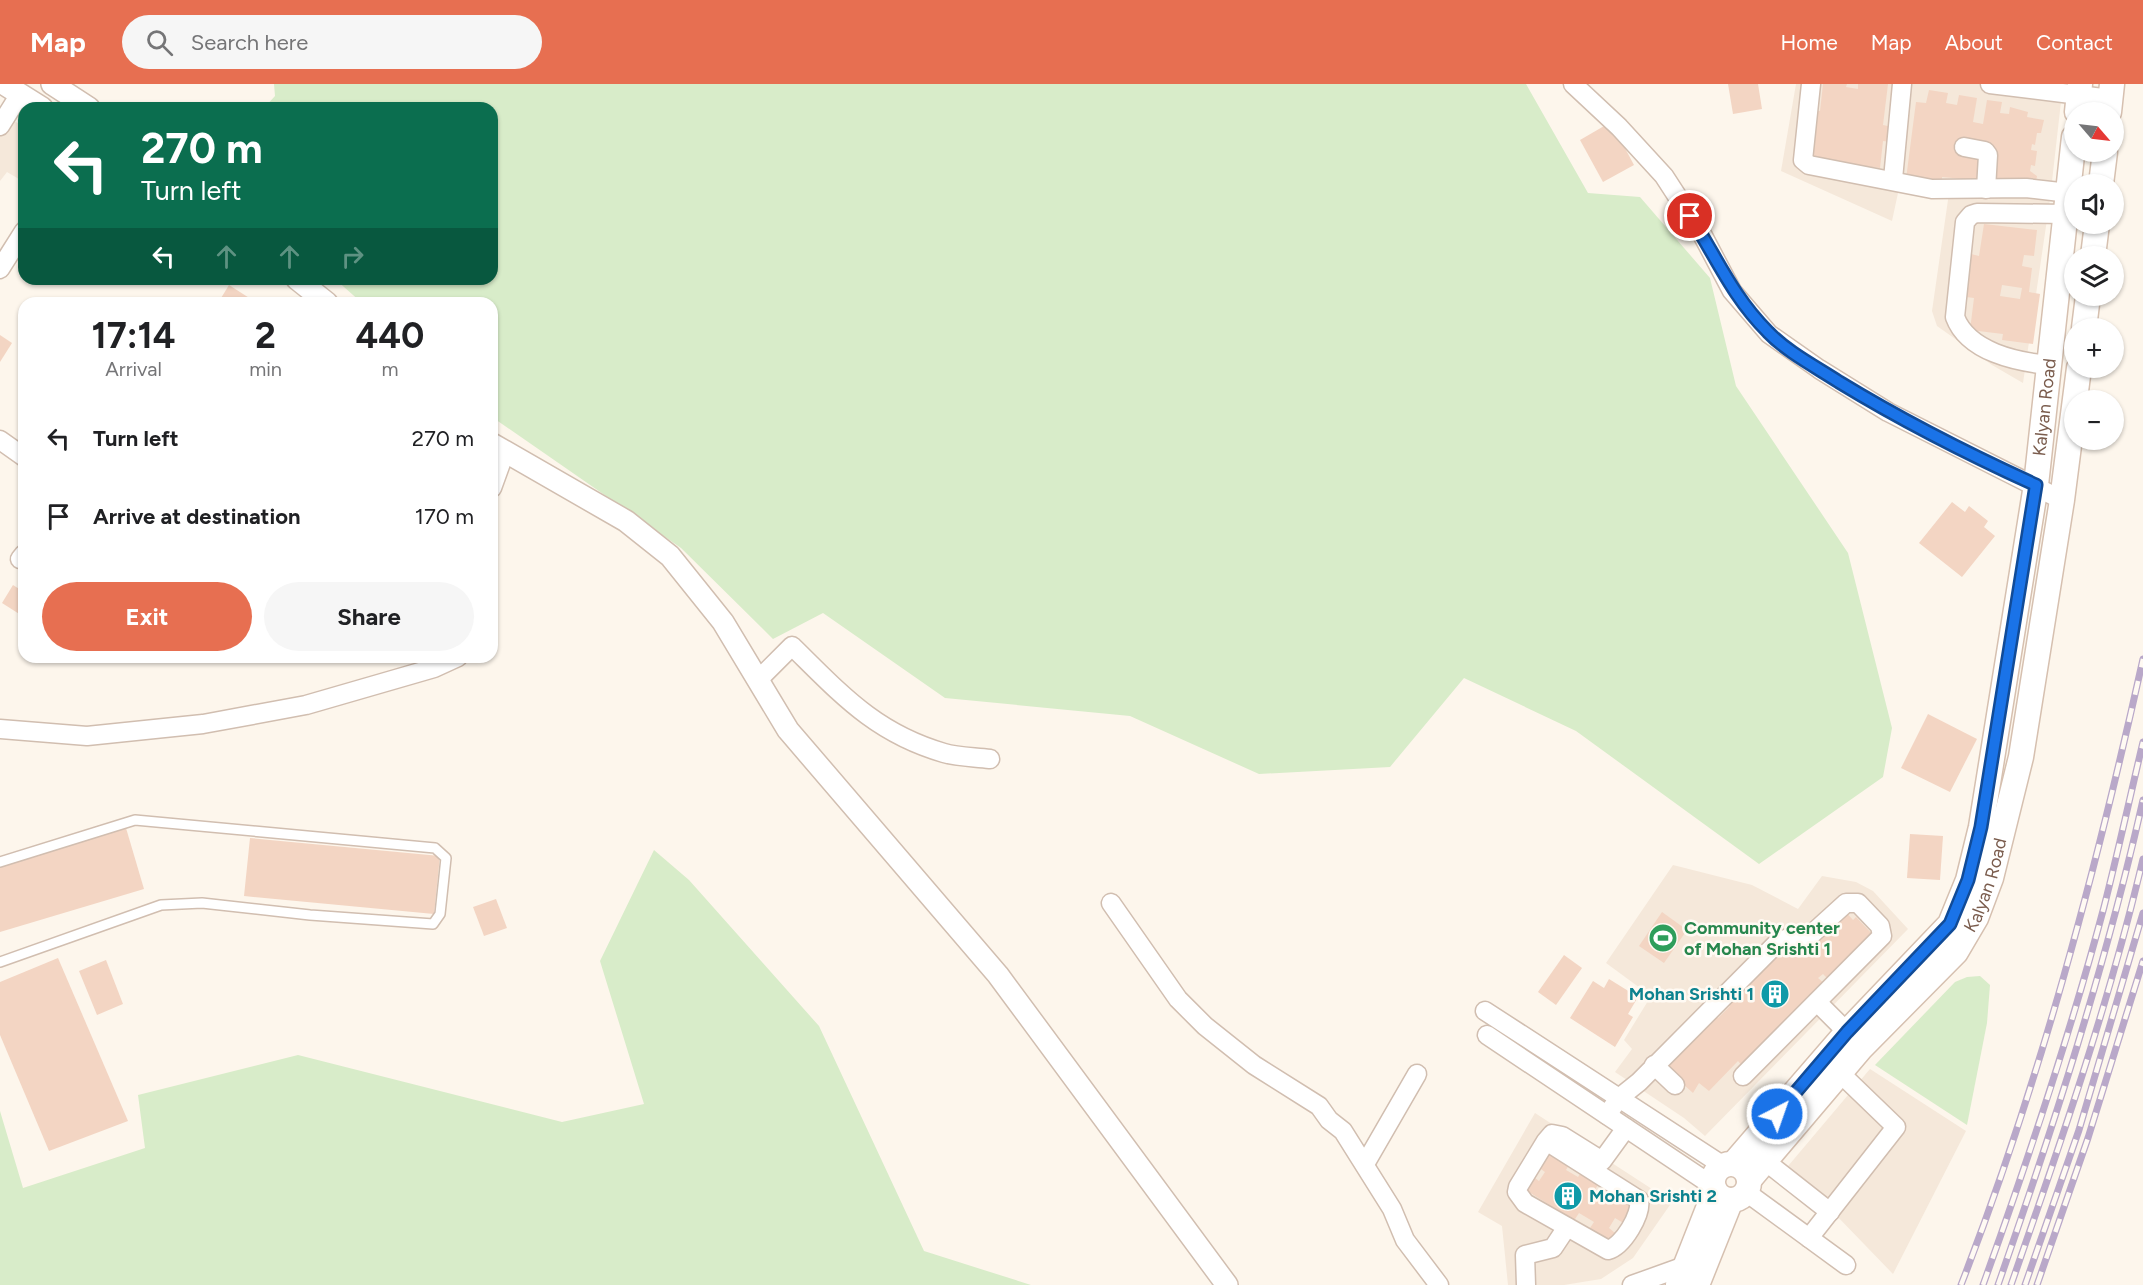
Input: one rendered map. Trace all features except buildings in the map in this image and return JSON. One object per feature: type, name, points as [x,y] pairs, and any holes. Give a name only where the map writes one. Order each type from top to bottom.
[{"type":"main road","name":"Kalyan Road","points":[[1730,1183],[1765,1161],[1840,1073],[1956,952],[1971,902],[2036,485],[2065,234]]},
{"type":"main road","name":"Kalyan Road","points":[[1691,1277],[1730,1183],[1847,1032],[1991,878],[2021,757],[2062,500],[2078,378]]},
{"type":"street","points":[[52,84],[80,102]]},
{"type":"street","points":[[1573,84],[1619,127],[1664,176],[1703,236],[1732,291],[1769,334],[1819,369],[1888,412],[2062,500]]},
{"type":"street","points":[[1811,84],[1803,160],[1814,166],[1893,179],[1932,189],[2026,188],[2064,202]]},
{"type":"street","points":[[1893,179],[1902,84]]},
{"type":"street","points":[[1990,84],[2079,97],[2111,98]]},
{"type":"street","points":[[2,120],[12,89],[33,102]]},
{"type":"street","points":[[1964,147],[1985,152],[1988,155],[1986,189]]},
{"type":"street","points":[[2050,365],[2019,361],[1990,350],[1970,337],[1957,322],[1955,316],[1965,222],[1971,215],[2064,204]]},
{"type":"street","points":[[0,269],[18,240]]},
{"type":"street","points":[[304,285],[320,297]]},
{"type":"street","points":[[0,440],[18,453]]},
{"type":"street","points":[[499,448],[626,520],[670,556],[723,622],[788,730],[998,975],[1227,1285]]},
{"type":"street","points":[[758,680],[792,646],[856,708],[890,733],[945,754],[990,759]]},
{"type":"street","points":[[0,729],[87,736],[203,724],[306,705],[445,663]]},
{"type":"street","points":[[1111,903],[1178,999],[1205,1026],[1254,1065],[1319,1106],[1329,1120],[1343,1131],[1392,1209],[1405,1240],[1439,1285]]},
{"type":"street","points":[[1607,1115],[1619,1098],[1778,942],[1788,938],[1798,944],[1803,942],[1846,903],[1858,903],[1880,926],[1882,936],[1743,1076]]},
{"type":"street","points":[[1816,1002],[1847,1032]]},
{"type":"street","points":[[1485,1011],[1619,1098],[1730,1183],[1846,1265]]},
{"type":"street","points":[[1487,1035],[1626,1128],[1730,1183]]},
{"type":"street","points":[[1654,1065],[1675,1085]]},
{"type":"street","points":[[1809,1238],[1896,1127],[1840,1073]]},
{"type":"street","points":[[1365,1164],[1417,1074]]},
{"type":"street","points":[[1546,1141],[1639,1200],[1639,1210],[1614,1248],[1602,1249],[1525,1203],[1516,1192],[1546,1141],[1552,1134],[1557,1134],[1602,1161],[1626,1128]]},
{"type":"street","points":[[1765,1161],[1830,1212]]},
{"type":"street","points":[[1526,1285],[1525,1255],[1552,1248],[1567,1227]]},
{"type":"street","points":[[1632,1285],[1691,1277]]},
{"type":"lane","points":[[0,862],[135,820],[435,848],[446,858],[440,914],[433,924],[202,903],[161,904],[0,962]]},
{"type":"shaded area","points":[[1796,84],[2063,84],[2050,199],[2023,383],[1992,365],[1937,326],[1932,311],[1949,193],[1898,193],[1892,221],[1781,171]]},
{"type":"shaded area","points":[[0,112],[18,123],[18,178],[7,172],[0,181]]},
{"type":"shaded area","points":[[1673,865],[1752,885],[1798,909],[1822,876],[1856,882],[1873,891],[1908,929],[1705,1136],[1684,1118],[1615,1072],[1632,1049],[1624,1040],[1651,996],[1606,963]]},
{"type":"shaded area","points":[[1870,1069],[1966,1131],[1893,1274],[1836,1215],[1778,1178]]},
{"type":"shaded area","points":[[1535,1113],[1672,1202],[1633,1258],[1601,1279],[1564,1285],[1508,1285],[1502,1226],[1478,1212]]},
{"type":"green space","points":[[274,84],[1526,84],[1588,193],[1640,197],[1710,278],[1736,386],[1848,553],[1892,728],[1883,777],[1759,864],[1576,731],[1464,678],[1390,767],[1259,774],[1130,716],[945,698],[823,613],[773,639],[681,548],[498,421],[498,297],[355,297],[342,285],[498,285],[498,102],[270,102],[275,96]]},
{"type":"green space","points":[[654,850],[689,880],[819,1026],[924,1251],[1031,1285],[0,1285],[0,1111],[23,1188],[145,1148],[138,1095],[298,1055],[562,1122],[644,1104],[600,961]]},
{"type":"green space","points":[[1980,976],[1990,985],[1987,1023],[1967,1125],[1875,1065],[1955,982],[1967,977]]},
{"type":"railway","points":[[1961,1285],[2016,1131],[2064,975],[2106,818],[2143,659]]},
{"type":"railway","points":[[1983,1285],[2063,1050],[2104,907],[2143,742]]},
{"type":"railway","points":[[1998,1285],[2039,1165],[2096,984],[2143,800]]},
{"type":"railway","points":[[2011,1285],[2099,1021],[2143,859]]},
{"type":"railway","points":[[2025,1285],[2079,1130],[2143,913]]},
{"type":"railway","points":[[2037,1285],[2088,1138],[2143,961]]},
{"type":"place","name":"Community center of Mohan Srishti 1","points":[[1663,938]]},
{"type":"place","name":"Mohan Srishti 1","points":[[1775,994]]},
{"type":"place","name":"Mohan Srishti 2","points":[[1568,1196]]},
{"type":"route","points":[[1690,216],[1732,291],[1769,334],[1819,369],[1888,412],[1950,445],[2036,485],[1981,827],[1968,880],[1950,924],[1847,1032],[1777,1114]]}]
